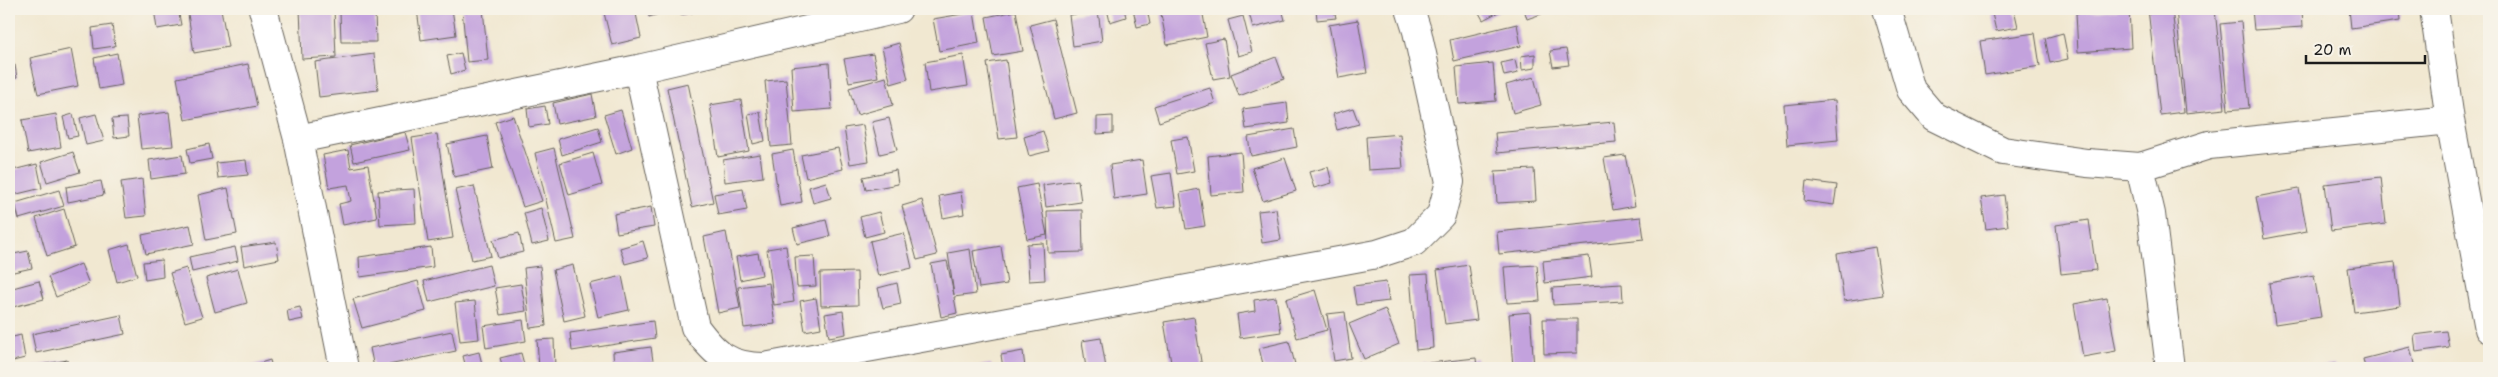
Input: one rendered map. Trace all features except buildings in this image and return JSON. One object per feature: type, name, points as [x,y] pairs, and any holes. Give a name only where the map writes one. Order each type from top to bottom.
[{"type":"street","points":[[263,9],[298,139],[344,368]]},
{"type":"street","points":[[298,139],[638,69],[898,9]]},
{"type":"street","points":[[638,69],[695,327],[709,346],[726,360],[744,367],[764,367],[1367,256],[1414,242],[1441,215],[1450,182],[1417,31],[1410,9]]},
{"type":"street","points":[[1887,9],[1911,90],[1934,117],[2003,151],[2086,163],[2140,167],[2209,145],[2450,120]]},
{"type":"street","points":[[2434,9],[2450,120],[2489,329]]},
{"type":"street","points":[[2140,167],[2151,214],[2170,368]]}]
